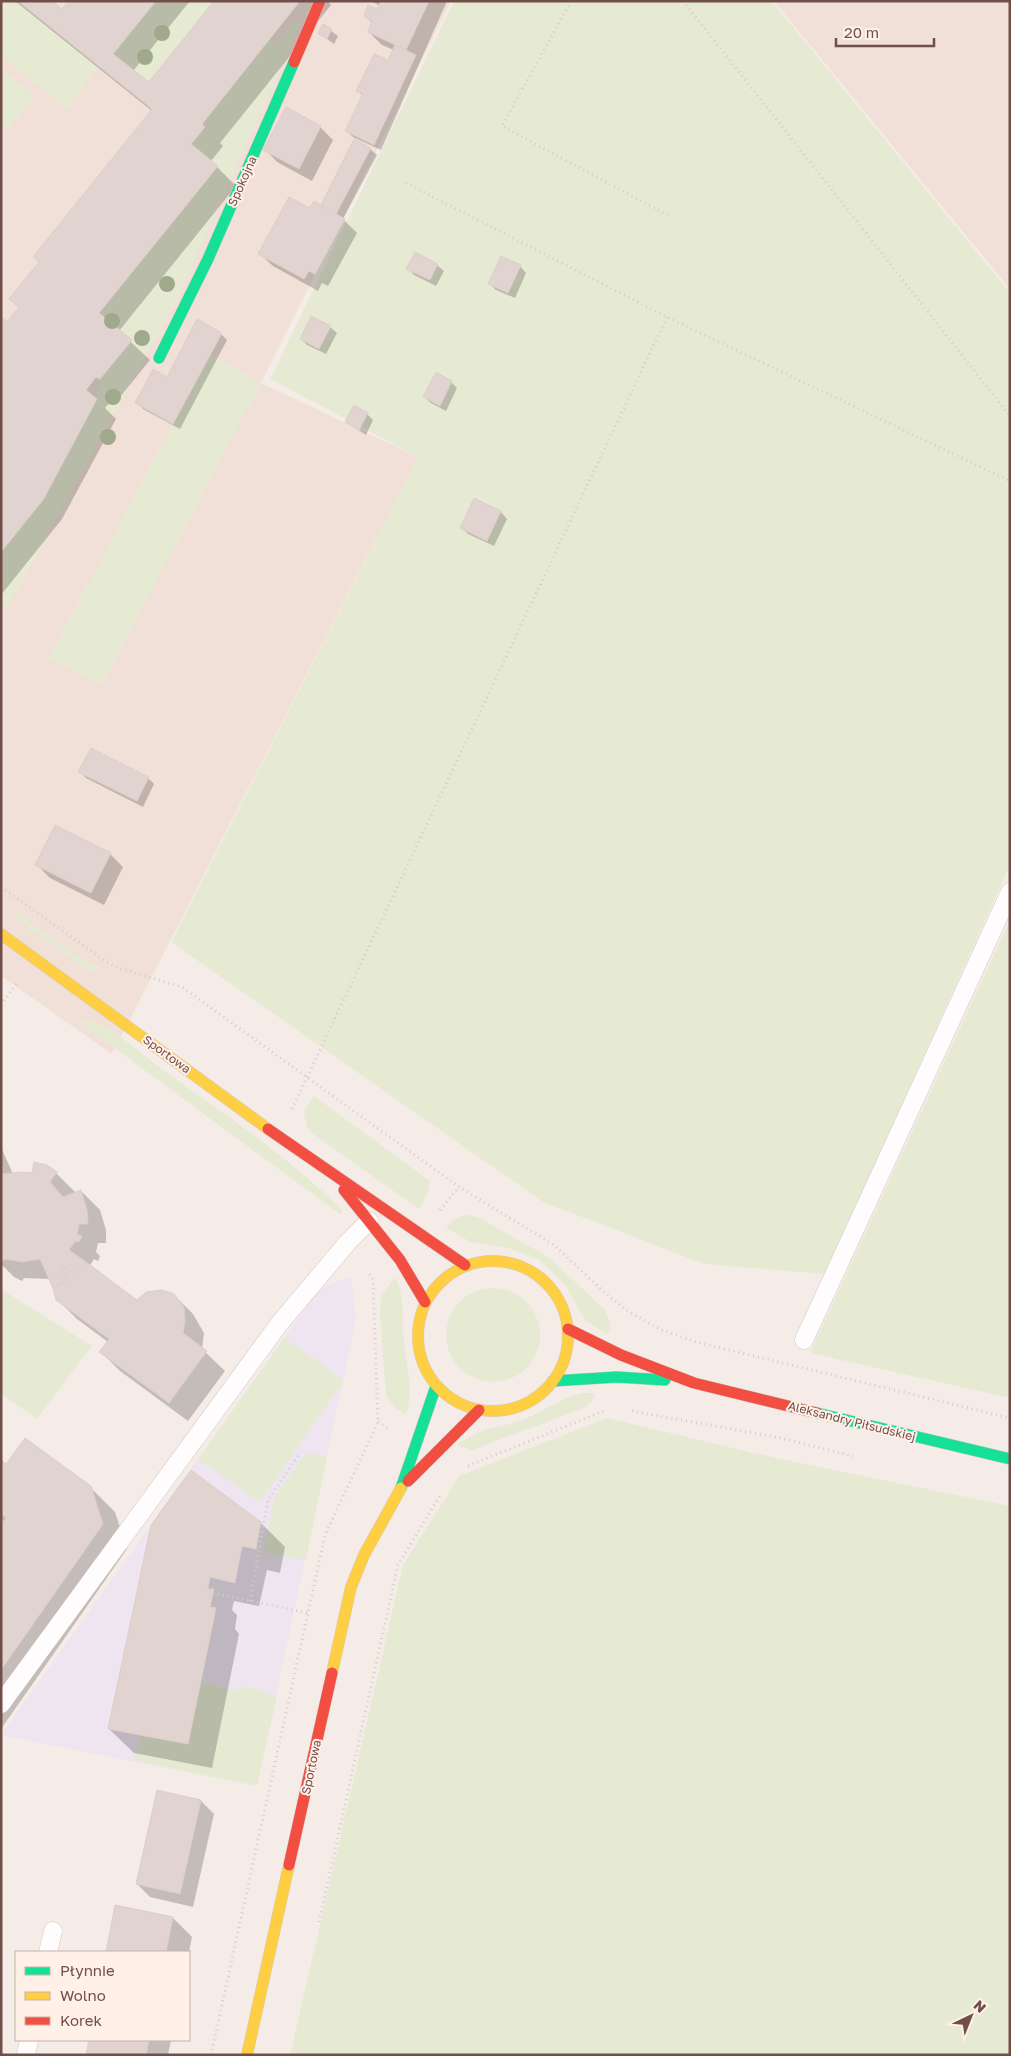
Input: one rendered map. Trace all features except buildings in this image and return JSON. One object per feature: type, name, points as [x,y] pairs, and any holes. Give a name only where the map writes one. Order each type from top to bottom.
[{"type":"street","name":"Spokojna","points":[[159,358],[208,259],[320,1]]},
{"type":"street","name":"Sportowa","points":[[1,934],[332,1175],[422,1232],[465,1265]]},
{"type":"street","name":"Sportowa","points":[[332,1175],[400,1260],[425,1302]]},
{"type":"street","points":[[370,1221],[386,1208]]},
{"type":"street","points":[[506,1261],[532,1272],[553,1290],[565,1315],[568,1329],[565,1356],[553,1381],[544,1392],[520,1406],[507,1410],[479,1410],[448,1397],[436,1386],[422,1364],[417,1339],[418,1326],[425,1302],[435,1287],[449,1274],[465,1265],[479,1262],[506,1261]]},
{"type":"street","name":"Aleksandry Piłsudskiej","points":[[568,1329],[621,1355],[694,1382],[1010,1459]]},
{"type":"street","name":"Aleksandry Piłsudskiej","points":[[553,1381],[617,1377],[694,1382]]},
{"type":"street","name":"Sportowa","points":[[247,2055],[350,1587],[364,1555],[400,1490],[436,1386]]},
{"type":"street","name":"Sportowa","points":[[400,1490],[479,1410]]},
{"type":"lane","points":[[804,1340],[1010,892]]},
{"type":"lane","points":[[1,1704],[279,1324],[348,1242],[370,1221]]},
{"type":"lane","points":[[48,1951],[53,1931]]},
{"type":"lane","points":[[26,2055],[29,2041]]},
{"type":"path","points":[[571,1],[502,126],[669,216]]},
{"type":"path","points":[[683,1],[1010,416]]},
{"type":"path","points":[[406,182],[667,316],[1010,481]]},
{"type":"path","points":[[279,1137],[667,316]]},
{"type":"path","points":[[1,887],[105,961],[119,968],[182,987],[459,1187],[554,1245],[605,1293],[629,1312],[662,1330],[696,1342],[1010,1418]]},
{"type":"path","points":[[1,1005],[20,979]]},
{"type":"path","points":[[211,2055],[325,1535],[378,1422],[372,1280],[348,1242]]},
{"type":"path","points":[[464,1467],[612,1407]]},
{"type":"path","points":[[631,1411],[781,1438],[857,1456]]},
{"type":"path","points":[[250,1601],[268,1500],[300,1453]]},
{"type":"path","points":[[320,1922],[398,1565],[445,1487]]},
{"type":"path","points":[[213,1593],[308,1613]]},
{"type":"shaded area","points":[[1,1],[451,1],[261,383],[418,457],[112,1054],[1,976]]},
{"type":"shaded area","points":[[774,1],[1010,1],[1010,289]]},
{"type":"shaded area","points":[[351,1276],[356,1319],[257,1786],[1,1735],[319,1289]]},
{"type":"green space","points":[[4,1],[18,1],[98,67],[67,109],[1,56],[1,16]]},
{"type":"green space","points":[[156,1],[214,1],[149,82],[113,54]]},
{"type":"green space","points":[[454,1],[772,1],[1010,293],[1010,865],[825,1274],[704,1264],[543,1202],[171,942],[418,457],[270,379]]},
{"type":"green space","points":[[301,22],[176,301],[1,619],[1,552],[43,500],[97,399],[100,379],[132,340],[99,313],[218,166],[191,144],[205,127],[202,124],[270,39],[276,43],[291,24]]},
{"type":"green space","points":[[1,68],[36,96],[2,135],[1,134]]},
{"type":"green space","points":[[210,354],[261,383],[102,684],[49,658]]},
{"type":"green space","points":[[15,911],[77,956],[101,968],[90,971],[15,918]]},
{"type":"green space","points":[[1010,920],[1010,1398],[810,1353]]},
{"type":"green space","points":[[90,1021],[118,1035],[278,1154],[342,1210],[341,1215],[79,1022]]},
{"type":"green space","points":[[314,1096],[430,1181],[428,1192],[419,1209],[313,1134],[307,1127],[304,1112]]},
{"type":"green space","points":[[466,1214],[480,1218],[550,1258],[605,1310],[611,1326],[607,1335],[585,1320],[565,1285],[539,1260],[508,1248],[471,1242],[446,1228],[452,1221]]},
{"type":"green space","points":[[395,1277],[401,1293],[403,1333],[410,1387],[409,1405],[406,1414],[397,1410],[386,1396],[380,1315],[381,1296]]},
{"type":"green space","points":[[493,1288],[511,1292],[526,1302],[536,1317],[540,1335],[536,1353],[526,1368],[511,1378],[493,1382],[475,1378],[460,1368],[450,1353],[446,1335],[450,1317],[460,1302],[475,1292]]},
{"type":"green space","points":[[1,1289],[92,1346],[37,1419],[1,1394]]},
{"type":"green space","points":[[284,1338],[344,1380],[260,1502],[198,1459]]},
{"type":"green space","points":[[583,1393],[594,1393],[594,1398],[587,1407],[472,1450],[457,1445],[474,1434],[530,1417],[567,1398]]},
{"type":"green space","points":[[607,1418],[776,1458],[1010,1506],[1010,2055],[290,2055],[403,1565],[459,1476]]},
{"type":"green space","points":[[306,1453],[327,1456],[306,1560],[263,1553],[275,1496]]},
{"type":"green space","points":[[201,1682],[237,1691],[244,1686],[277,1696],[257,1786],[134,1761],[140,1735],[188,1744]]},
{"type":"traffic: fast","points":[[159,358],[208,259],[294,62]]},
{"type":"traffic: fast","points":[[553,1381],[617,1377],[665,1380]]},
{"type":"traffic: fast","points":[[401,1488],[436,1386]]},
{"type":"traffic: fast","points":[[817,1413],[1010,1459]]},
{"type":"traffic: slow","points":[[1,934],[268,1129]]},
{"type":"traffic: slow","points":[[493,1261],[508,1262],[522,1266],[535,1273],[546,1283],[556,1294],[563,1307],[567,1321],[568,1336],[567,1351],[563,1365],[556,1378],[546,1389],[535,1399],[522,1406],[508,1410],[493,1411],[478,1410],[464,1406],[451,1399],[440,1389],[430,1378],[423,1365],[419,1351],[418,1336],[419,1321],[423,1307],[430,1294],[440,1283],[451,1273],[464,1266],[478,1262],[493,1261]]},
{"type":"traffic: slow","points":[[332,1673],[351,1587],[364,1555],[401,1488]]},
{"type":"traffic: slow","points":[[247,2055],[289,1865]]},
{"type":"traffic: jam","points":[[294,62],[320,1]]},
{"type":"traffic: jam","points":[[268,1129],[465,1265]]},
{"type":"traffic: jam","points":[[344,1190],[400,1260],[425,1302]]},
{"type":"traffic: jam","points":[[568,1329],[621,1355],[694,1383],[817,1413]]},
{"type":"traffic: jam","points":[[408,1481],[479,1410]]},
{"type":"traffic: jam","points":[[289,1865],[332,1673]]}]
